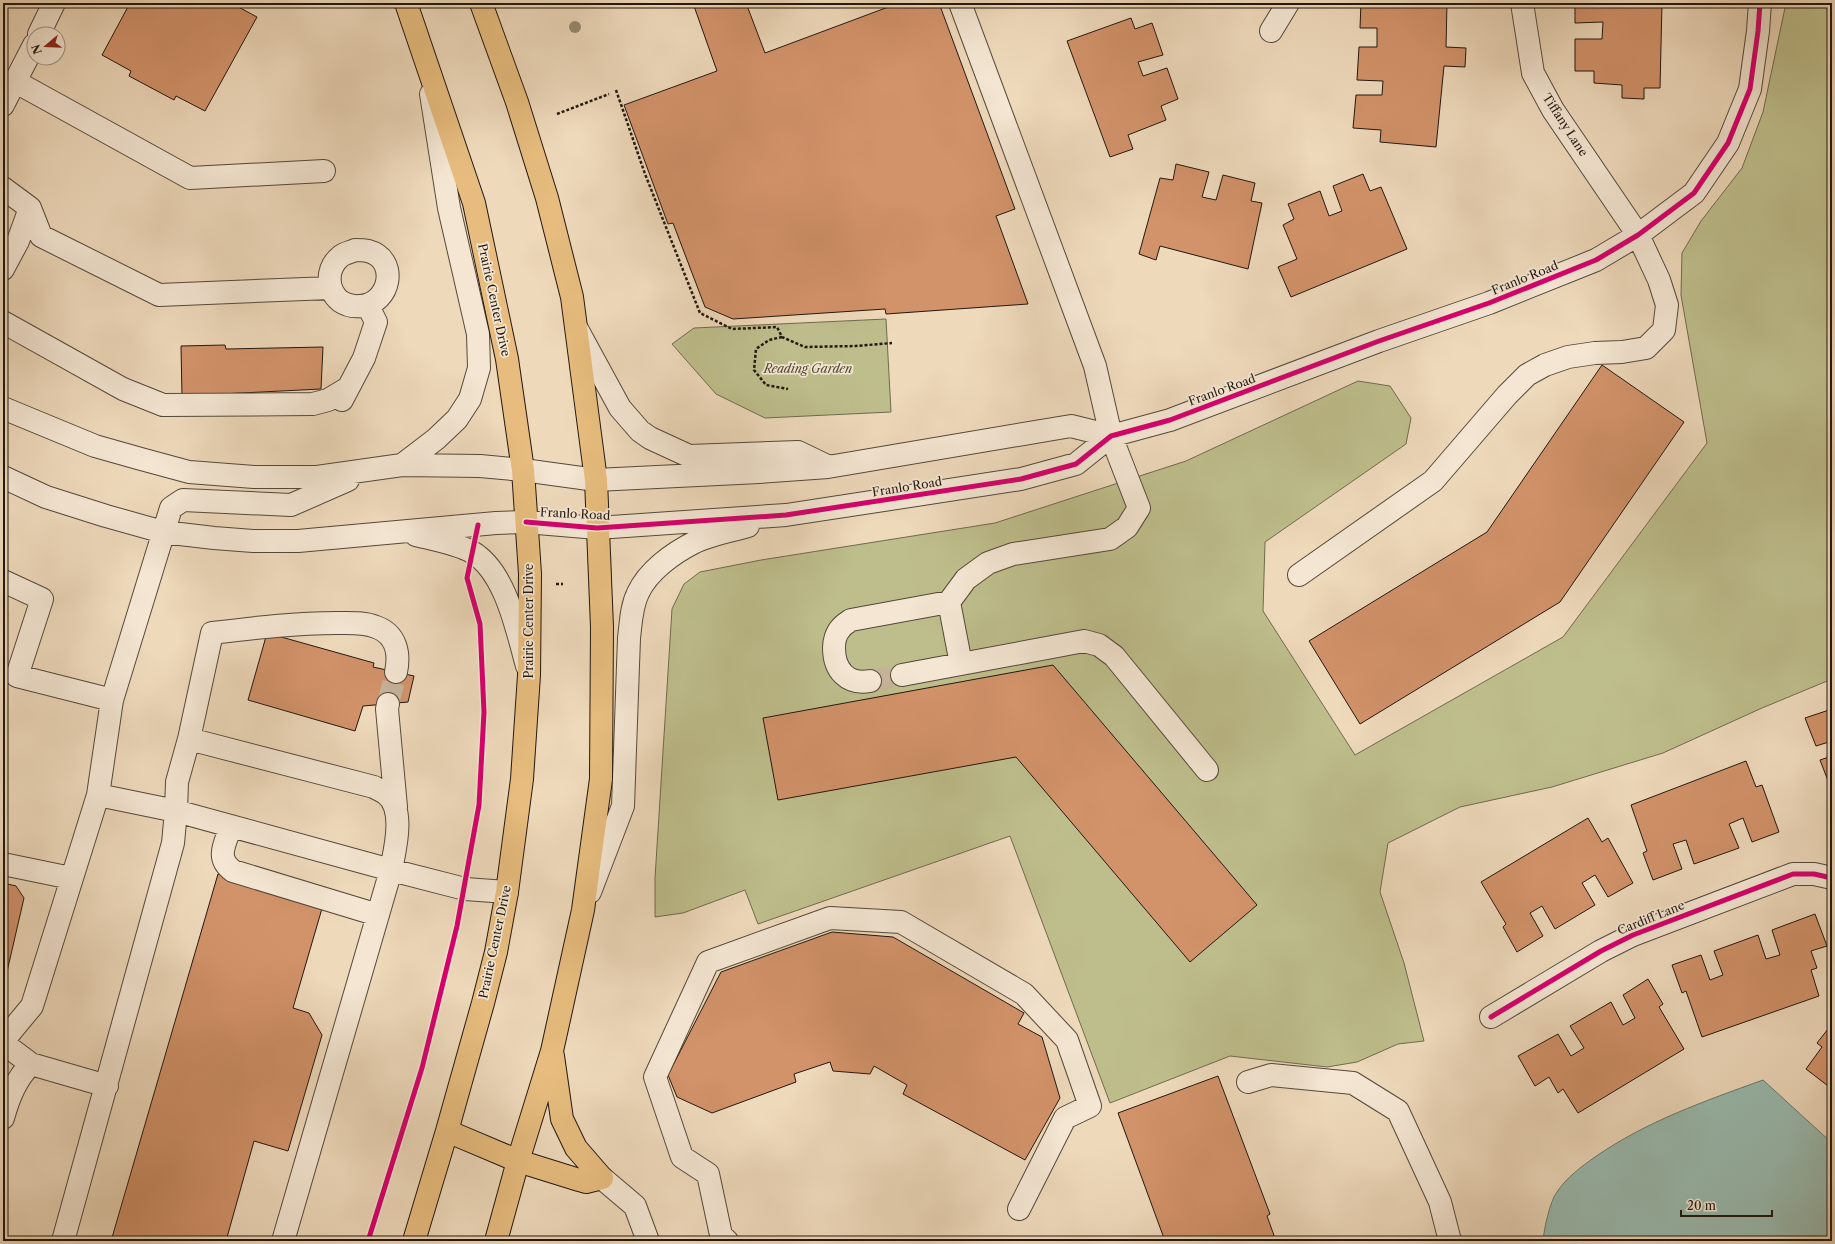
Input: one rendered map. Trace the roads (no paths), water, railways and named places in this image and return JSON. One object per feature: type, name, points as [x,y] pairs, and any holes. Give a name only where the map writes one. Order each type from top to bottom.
[{"type":"main road","name":"Prairie Center Drive","points":[[406,3],[474,203],[507,359],[523,470],[530,574],[529,675],[522,779],[507,892],[496,952],[447,1131],[414,1241]]},
{"type":"main road","points":[[481,3],[517,102],[547,198],[572,297],[596,480],[602,627],[601,778],[583,910],[552,1051],[518,1161],[496,1241]]},
{"type":"main road","points":[[447,1131],[518,1161],[586,1182],[602,1178],[576,1148],[562,1119],[552,1051]]},
{"type":"street","points":[[43,26],[54,3]]},
{"type":"street","points":[[870,681],[860,683],[850,680],[840,672],[834,657],[834,642],[840,628],[851,620],[949,602],[966,579],[988,563],[1013,554],[1110,539],[1127,527],[1139,508],[1111,436],[1095,366],[960,3]]},
{"type":"street","points":[[1271,31],[1288,3]]},
{"type":"street","name":"Tiffany Lane","points":[[1299,575],[1433,481],[1507,395],[1527,375],[1544,365],[1568,357],[1595,353],[1622,352],[1646,348],[1664,330],[1667,305],[1658,280],[1638,235],[1553,110],[1534,73],[1522,3]]},
{"type":"street","name":"Franlo Road","points":[[3,476],[46,497],[163,532],[260,541],[298,541],[526,522],[597,528],[786,515],[1021,479],[1076,464],[1111,436],[1170,420],[1379,341],[1489,303],[1596,260],[1638,235],[1694,192],[1728,143],[1750,89],[1758,31],[1760,3]]},
{"type":"street","points":[[402,465],[436,439],[457,419],[470,398],[479,368],[478,334],[449,208],[424,54]]},
{"type":"street","points":[[3,105],[26,61]]},
{"type":"street","points":[[16,82],[190,178],[324,171]]},
{"type":"street","points":[[3,188],[30,208],[41,236],[159,295],[330,288]]},
{"type":"street","points":[[3,269],[18,241],[30,208]]},
{"type":"street","points":[[356,250],[368,251],[379,257],[386,266],[388,279],[386,290],[377,300],[368,306],[354,307],[343,303],[336,298],[330,288],[332,266],[342,256],[356,250]]},
{"type":"street","points":[[3,322],[123,389],[150,409],[166,414],[315,413],[329,410],[341,401],[364,358],[376,322],[368,306]]},
{"type":"street","points":[[576,328],[620,408],[640,431],[650,438],[689,456],[798,452],[828,467]]},
{"type":"street","name":"Franlo Road","points":[[6,408],[95,446],[189,472],[254,477],[317,477],[402,465],[480,466],[596,480],[828,467],[1071,426],[1111,436]]},
{"type":"street","points":[[107,1086],[31,1064],[3,1042],[32,1006],[70,878],[98,795],[112,700],[171,508],[183,500],[291,505],[372,469]]},
{"type":"street","points":[[583,910],[624,806],[631,613],[638,594],[645,581],[666,560],[695,542],[786,515]]},
{"type":"street","points":[[405,532],[472,553],[492,572],[507,598],[529,675]]},
{"type":"street","points":[[3,582],[42,599],[17,676],[112,700]]},
{"type":"street","points":[[949,602],[961,664]]},
{"type":"street","points":[[63,1241],[173,843],[178,782],[212,633],[298,623],[362,624],[376,627],[388,634],[396,646],[399,660],[396,672]]},
{"type":"street","points":[[902,675],[1084,641],[1099,645],[1114,656],[1207,770]]},
{"type":"street","points":[[283,1241],[391,870],[398,836],[387,709],[388,704]]},
{"type":"street","points":[[189,739],[374,787],[385,793],[396,807]]},
{"type":"street","points":[[98,795],[176,811],[465,889],[507,892]]},
{"type":"street","points":[[230,826],[222,856],[224,862],[233,872],[378,915]]},
{"type":"street","points":[[3,864],[70,878]]},
{"type":"street","name":"Cardiff Lane","points":[[1491,1018],[1601,951],[1633,935],[1793,874],[1814,874],[1832,878]]},
{"type":"street","points":[[727,1241],[721,1235],[708,1174],[682,1157],[655,1077],[708,962],[830,918],[901,922],[1024,994],[1067,1040],[1090,1106],[1065,1118],[1019,1209]]},
{"type":"street","points":[[3,1118],[8,1100],[21,1075],[31,1064]]},
{"type":"street","points":[[1248,1082],[1271,1074],[1353,1083],[1398,1111],[1440,1202],[1450,1241]]},
{"type":"street","points":[[602,1178],[635,1206],[648,1241]]},
{"type":"water","points":[[1763,1080],[1832,1143],[1832,1241],[1543,1241],[1548,1215],[1554,1196],[1579,1169],[1615,1144],[1656,1122],[1698,1104]]},
{"type":"tunnel","points":[[388,704],[396,672]]},
{"type":"tunnel","points":[[870,681],[902,675]]},
{"type":"park label","name":"Reading Garden","points":[[808,369]]}]
